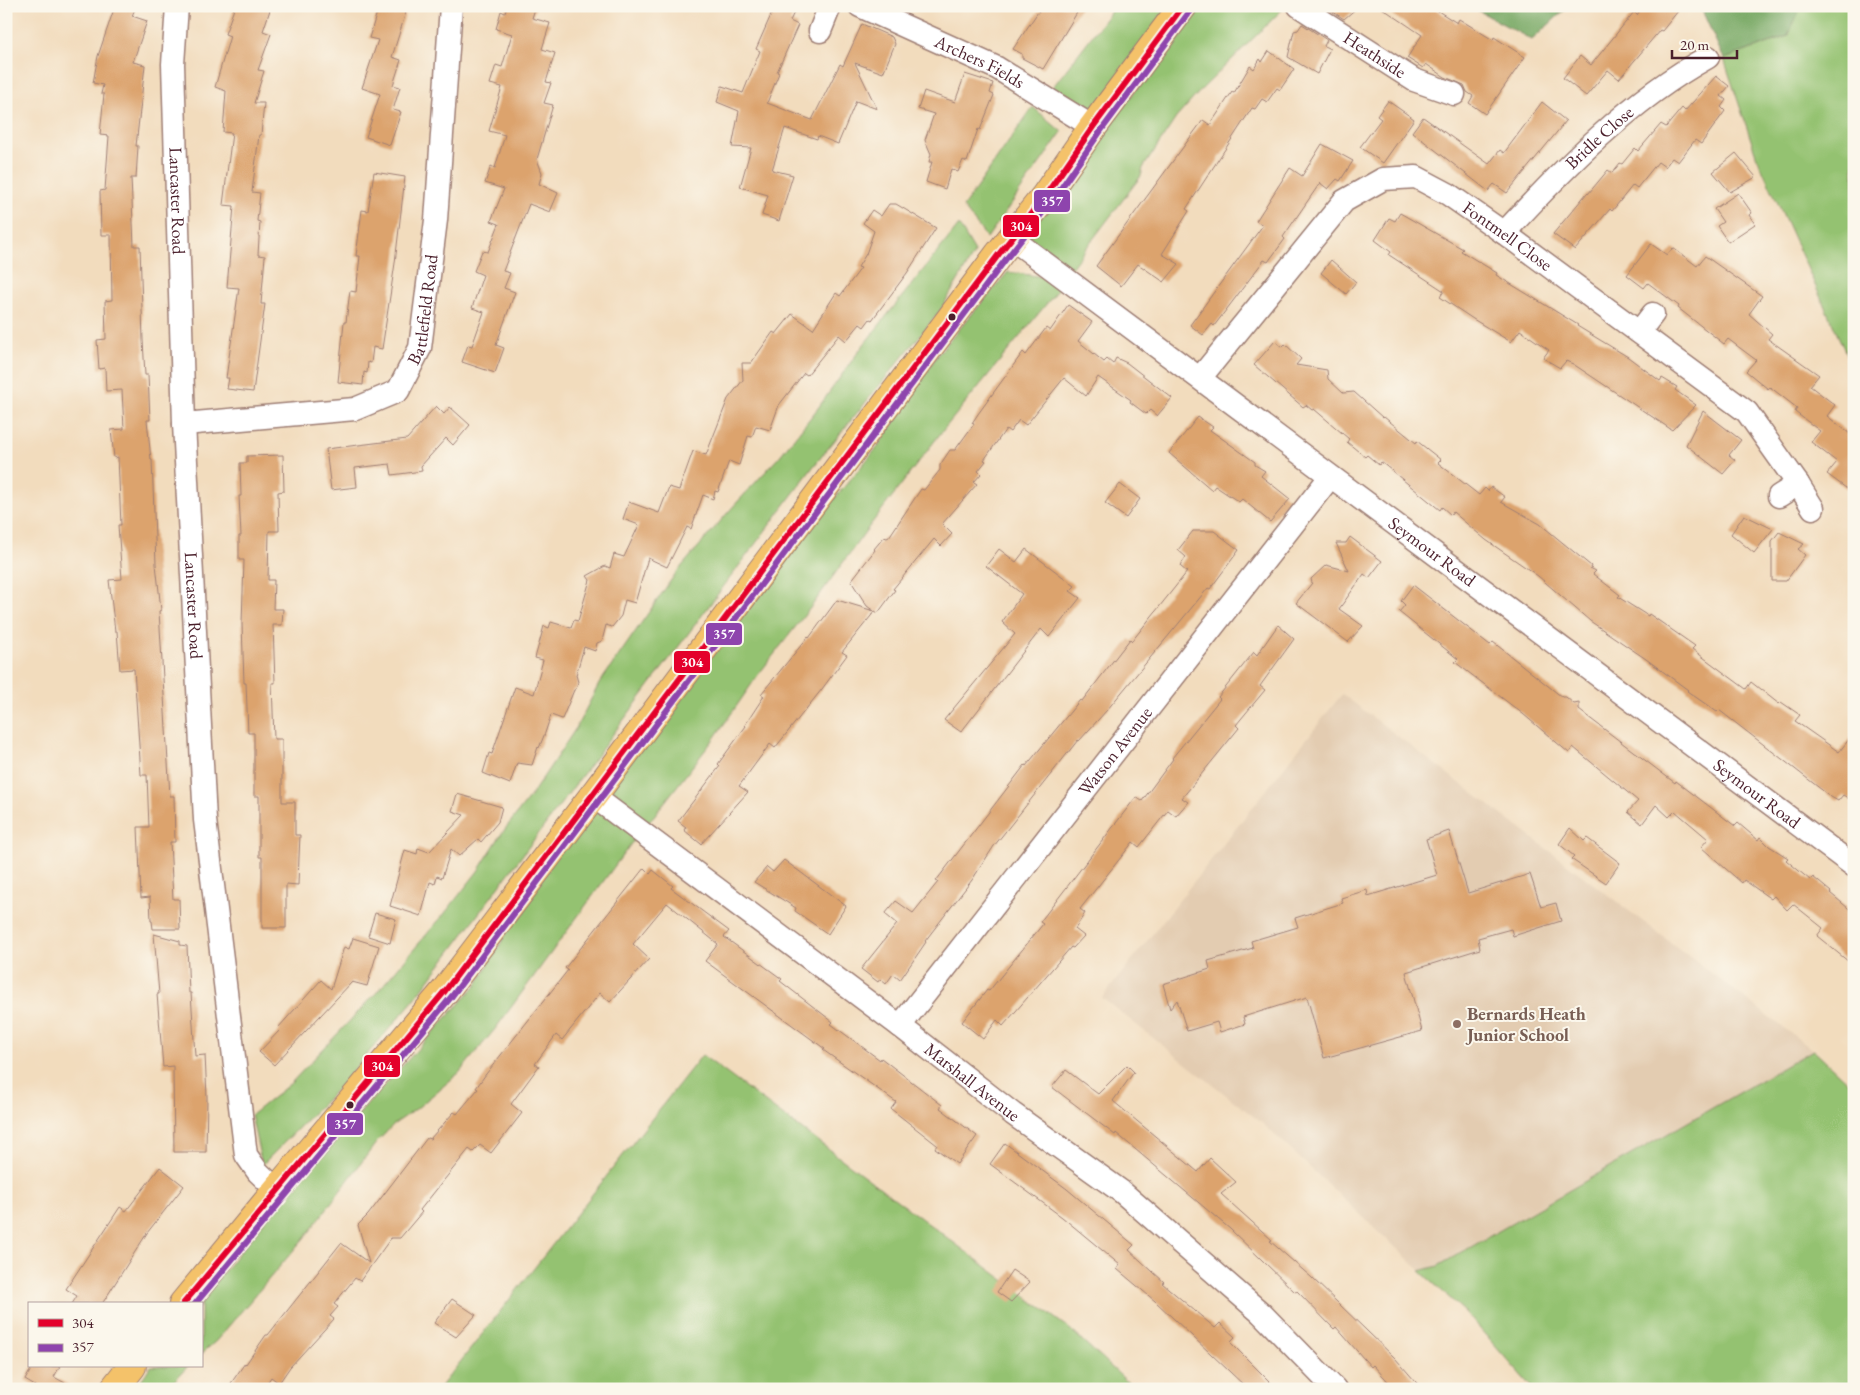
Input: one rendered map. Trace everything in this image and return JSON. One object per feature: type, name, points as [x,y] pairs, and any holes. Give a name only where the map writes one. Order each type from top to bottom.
[{"type":"main road","points":[[185,1302],[276,1190],[445,991],[1011,238],[1045,196],[1093,127],[1183,6]]},
{"type":"main road","points":[[114,1389],[130,1368]]},
{"type":"street","name":"Lancaster Road","points":[[177,6],[173,64],[184,424],[206,830],[246,1155],[258,1172],[276,1190]]},
{"type":"street","name":"Battlefield Road","points":[[184,424],[355,409],[398,391],[420,348],[436,220],[451,6]]},
{"type":"street","points":[[820,31],[830,6]]},
{"type":"street","name":"Archers Fields","points":[[860,6],[997,68],[1093,127]]},
{"type":"street","name":"Heathside","points":[[1299,6],[1414,80],[1454,94]]},
{"type":"street","name":"Bridle Close","points":[[1504,233],[1549,184],[1619,120],[1681,72],[1708,57]]},
{"type":"street","name":"Fontmell Close","points":[[1200,378],[1344,201],[1383,180],[1416,178],[1448,194],[1504,233],[1746,412],[1813,508]]},
{"type":"street","name":"Seymour Road","points":[[1011,238],[1854,866]]},
{"type":"street","points":[[1639,332],[1653,314]]},
{"type":"street","name":"Watson Avenue","points":[[900,1026],[1330,477]]},
{"type":"street","points":[[1779,496],[1798,484]]},
{"type":"street","name":"Marshall Avenue","points":[[593,796],[900,1026],[1013,1114],[1122,1192],[1261,1313],[1335,1389]]},
{"type":"shaded area","name":"Bernards Heath Junior School","points":[[1342,694],[1813,1050],[1854,1088],[1854,1389],[1533,1389],[1465,1312],[1262,1123],[1102,998]]},
{"type":"green space","points":[[1115,6],[1188,6],[1097,123],[1049,92]]},
{"type":"green space","points":[[1199,6],[1286,6],[1201,90],[1176,118],[1143,168],[1141,176],[1068,272],[1023,240]]},
{"type":"green space","points":[[1470,6],[1569,6],[1532,40]]},
{"type":"green space","points":[[1700,6],[1801,6],[1788,36],[1724,59]]},
{"type":"green space","points":[[1801,6],[1854,6],[1854,371],[1756,155],[1724,59],[1788,36]]},
{"type":"green space","points":[[1033,107],[1062,132],[987,238],[963,207]]},
{"type":"green space","points":[[959,225],[975,252],[940,311],[813,467],[414,1000],[339,1087],[262,1165],[251,1115],[291,1083],[378,991],[445,913],[478,871],[502,833],[532,794],[576,728],[599,684],[676,573],[779,457],[818,408],[861,348]]},
{"type":"green space","points":[[1008,272],[1066,280],[940,434],[758,675],[713,740],[646,826],[602,796],[776,568],[876,449],[938,354]]},
{"type":"green space","points":[[593,796],[641,830],[496,1028],[459,1073],[416,1109],[393,1125],[376,1143],[310,1231],[216,1341],[202,1353],[202,1302],[200,1302],[284,1196],[477,984],[530,893]]},
{"type":"green space","points":[[1813,1050],[1854,1088],[1854,1389],[1533,1389],[1465,1312],[1420,1271],[1438,1266]]},
{"type":"green space","points":[[702,1055],[1071,1330],[1135,1389],[439,1389]]},
{"type":"green space","points":[[150,1368],[186,1368],[167,1389],[135,1389]]},
{"type":"building","points":[[115,6],[136,6],[132,16],[147,21],[133,62],[145,65],[136,146],[138,146],[136,178],[131,178],[134,246],[140,246],[145,375],[148,375],[150,420],[147,420],[152,460],[156,564],[161,610],[159,611],[170,796],[174,796],[175,842],[170,842],[173,899],[179,899],[180,929],[153,929],[150,897],[141,898],[138,827],[149,827],[147,775],[141,775],[134,669],[120,670],[117,631],[115,631],[109,580],[122,579],[118,525],[121,525],[118,457],[114,458],[111,430],[124,429],[122,390],[106,391],[105,368],[99,369],[97,340],[106,339],[105,301],[112,300],[111,235],[101,235],[100,191],[105,190],[109,136],[100,135],[104,94],[101,94],[103,85],[93,83],[98,56]]},
{"type":"building","points":[[235,6],[259,6],[270,10],[263,31],[271,34],[258,70],[264,71],[254,103],[264,103],[252,192],[260,193],[257,221],[260,222],[258,255],[265,256],[261,304],[265,304],[253,392],[227,389],[229,378],[226,378],[239,288],[227,287],[234,206],[223,205],[232,133],[223,132],[226,91],[215,87],[230,36],[225,34]]},
{"type":"building","points":[[379,6],[387,6],[406,12],[392,57],[401,60],[393,85],[400,87],[393,110],[401,112],[390,145],[366,137],[380,94],[362,88],[378,40],[369,38]]},
{"type":"building","points":[[507,6],[536,6],[532,18],[550,23],[542,49],[555,53],[546,82],[551,83],[544,103],[553,105],[537,159],[542,173],[539,184],[558,193],[550,212],[529,204],[503,271],[510,273],[504,288],[515,292],[496,345],[504,348],[495,373],[462,362],[468,345],[472,346],[484,312],[472,308],[483,275],[474,271],[482,251],[488,252],[499,224],[491,221],[504,189],[485,183],[491,166],[495,168],[505,135],[489,131],[502,87],[490,84],[496,65],[502,67],[512,34],[496,29],[501,11],[505,13]]},
{"type":"building","points":[[775,6],[797,6],[790,21],[798,25],[777,72],[779,73],[767,103],[812,120],[840,64],[843,66],[862,24],[892,37],[895,44],[883,73],[855,63],[877,109],[856,101],[838,144],[818,136],[817,139],[785,128],[772,170],[793,175],[779,221],[762,215],[768,195],[740,187],[751,148],[732,147],[739,111],[717,102],[722,86],[743,93],[760,51],[756,49]]},
{"type":"building","points":[[1042,6],[1081,6],[1043,69],[1022,58],[1022,54],[1013,49]]},
{"type":"building","points":[[1324,6],[1359,6],[1344,19]]},
{"type":"building","points":[[1379,6],[1430,6],[1457,23],[1459,19],[1493,40],[1494,37],[1525,57],[1485,114],[1469,103],[1473,96],[1467,92],[1464,85],[1445,77],[1426,64],[1423,68],[1407,58],[1422,35]]},
{"type":"building","points":[[1643,6],[1682,6],[1619,79],[1608,70],[1586,96],[1563,78],[1580,56],[1591,65],[1634,12],[1637,15]]},
{"type":"building","points":[[1302,24],[1327,40],[1324,46],[1330,49],[1317,74],[1288,57],[1294,31],[1298,30]]},
{"type":"building","points":[[1269,51],[1294,69],[1280,90],[1277,88],[1267,102],[1262,99],[1255,109],[1252,108],[1186,209],[1189,211],[1162,254],[1179,264],[1164,282],[1138,264],[1121,286],[1096,266],[1203,120],[1210,125],[1232,92],[1234,93],[1250,66],[1254,69],[1260,59],[1262,62]]},
{"type":"building","points":[[965,74],[993,83],[990,93],[994,95],[980,130],[978,129],[967,162],[963,160],[958,172],[951,169],[945,189],[926,182],[932,162],[929,162],[931,154],[925,140],[934,114],[918,109],[924,91],[955,102]]},
{"type":"building","points":[[1716,76],[1729,86],[1721,96],[1726,100],[1721,107],[1725,111],[1701,144],[1695,140],[1678,162],[1672,158],[1665,167],[1658,162],[1637,188],[1633,185],[1612,211],[1610,209],[1575,250],[1553,234],[1608,170],[1612,173],[1635,148],[1638,151],[1661,124],[1666,127],[1682,108],[1685,111]]},
{"type":"building","points":[[1388,101],[1414,119],[1383,163],[1360,147],[1381,119],[1377,116]]},
{"type":"building","points":[[1542,102],[1566,121],[1507,193],[1494,184],[1488,191],[1412,132],[1423,117],[1489,164],[1500,150],[1504,153]]},
{"type":"building","points":[[1322,144],[1353,161],[1340,181],[1337,179],[1328,189],[1320,183],[1283,237],[1285,239],[1268,262],[1264,260],[1214,326],[1212,324],[1203,335],[1190,325],[1263,225],[1256,221],[1290,168],[1302,176]]},
{"type":"building","points":[[1736,153],[1756,177],[1730,192],[1713,172]]},
{"type":"building","points":[[374,172],[405,177],[382,349],[373,347],[371,363],[368,362],[367,373],[364,372],[363,385],[338,382],[344,322],[346,322],[350,291],[356,292],[360,256],[356,256],[362,210],[368,211]]},
{"type":"building","points":[[1738,193],[1752,213],[1749,215],[1755,224],[1728,242],[1717,226],[1723,222],[1714,209]]},
{"type":"building","points":[[889,204],[896,204],[936,228],[907,273],[872,320],[870,319],[864,327],[860,324],[846,341],[839,335],[807,375],[804,373],[779,405],[770,430],[756,426],[752,437],[748,436],[739,465],[729,461],[718,492],[715,491],[713,499],[703,495],[691,529],[687,527],[667,567],[648,558],[635,603],[625,600],[621,616],[612,627],[606,625],[602,641],[597,643],[595,651],[584,647],[576,675],[578,682],[576,689],[562,719],[551,715],[532,765],[517,763],[510,784],[483,773],[489,753],[492,754],[515,687],[534,694],[543,660],[535,658],[544,626],[549,628],[551,622],[571,628],[574,620],[578,621],[590,580],[587,576],[605,566],[610,568],[614,554],[624,557],[639,525],[623,519],[629,502],[659,513],[669,487],[679,490],[693,451],[706,455],[728,399],[743,380],[742,363],[751,363],[773,332],[776,334],[792,314],[813,329],[836,293],[840,296],[861,268],[858,267],[866,254],[874,231],[863,223],[872,210],[881,216]]},
{"type":"building","points":[[1400,213],[1463,249],[1461,251],[1497,273],[1496,275],[1628,357],[1660,381],[1662,378],[1677,387],[1675,390],[1696,405],[1672,430],[1573,364],[1566,361],[1560,368],[1543,358],[1549,350],[1520,330],[1511,342],[1473,319],[1440,297],[1444,291],[1389,255],[1391,252],[1375,240],[1389,218],[1395,221]]},
{"type":"building","points":[[1651,244],[1667,255],[1673,248],[1697,266],[1705,256],[1762,296],[1749,314],[1772,334],[1768,339],[1819,375],[1810,386],[1835,405],[1827,416],[1854,437],[1854,494],[1827,474],[1837,462],[1811,442],[1820,431],[1795,412],[1797,408],[1770,387],[1768,389],[1746,371],[1756,360],[1728,339],[1724,344],[1648,283],[1644,288],[1627,275]]},
{"type":"building","points":[[1331,260],[1356,282],[1346,294],[1321,273]]},
{"type":"building","points":[[1068,305],[1092,322],[1078,341],[1104,362],[1107,359],[1113,364],[1116,358],[1127,363],[1172,398],[1157,416],[1150,410],[1146,414],[1130,402],[1131,400],[1098,377],[1086,396],[1064,378],[1026,425],[1019,420],[1010,432],[1006,429],[978,471],[981,474],[974,482],[977,484],[942,524],[952,534],[941,546],[934,539],[893,589],[895,590],[878,613],[875,611],[842,652],[847,655],[822,689],[775,748],[770,744],[739,786],[748,792],[701,844],[684,830],[686,827],[678,821],[720,766],[718,764],[746,726],[764,696],[761,694],[809,638],[837,600],[874,611],[867,606],[851,581],[884,537],[889,537],[921,489],[924,490],[940,470],[940,465],[950,450],[955,450],[974,424],[972,423],[978,414],[1023,352],[1026,355],[1046,328],[1050,331]]},
{"type":"building","points":[[1275,341],[1282,347],[1285,344],[1301,359],[1296,365],[1327,370],[1328,379],[1343,393],[1354,392],[1383,418],[1441,460],[1438,463],[1479,495],[1485,488],[1488,491],[1491,487],[1505,497],[1501,502],[1540,524],[1591,566],[1590,568],[1596,571],[1593,574],[1620,595],[1618,597],[1648,616],[1649,614],[1695,646],[1692,649],[1746,689],[1751,682],[1779,704],[1781,702],[1800,715],[1795,721],[1839,752],[1854,733],[1854,802],[1843,795],[1838,801],[1831,797],[1719,710],[1717,712],[1646,659],[1590,621],[1538,576],[1486,540],[1453,512],[1451,515],[1442,507],[1440,510],[1381,462],[1379,465],[1367,455],[1365,457],[1347,442],[1349,439],[1314,409],[1312,410],[1306,405],[1303,407],[1254,365]]},
{"type":"building","points":[[436,406],[444,414],[450,407],[470,425],[453,445],[446,438],[421,466],[422,471],[392,475],[390,464],[355,468],[357,487],[331,490],[326,449],[407,439]]},
{"type":"building","points":[[1703,411],[1741,440],[1729,455],[1735,460],[1723,474],[1686,445]]},
{"type":"building","points":[[1198,417],[1213,427],[1210,430],[1255,462],[1255,465],[1265,471],[1261,476],[1290,499],[1270,522],[1242,499],[1239,502],[1215,486],[1212,490],[1169,453]]},
{"type":"building","points":[[283,455],[284,491],[278,492],[279,531],[269,531],[268,580],[274,580],[273,609],[283,609],[282,625],[273,625],[275,683],[272,683],[274,739],[282,739],[282,802],[295,802],[295,835],[300,835],[298,885],[286,884],[286,928],[262,928],[262,857],[259,857],[259,796],[254,796],[254,733],[248,733],[246,683],[244,683],[242,624],[244,560],[239,560],[239,536],[241,536],[240,463],[247,463],[247,456]]},
{"type":"building","points":[[1120,484],[1140,499],[1126,518],[1105,503]]},
{"type":"building","points":[[1744,515],[1773,529],[1754,553],[1731,534]]},
{"type":"building","points":[[1193,531],[1214,531],[1239,550],[1210,589],[1208,588],[1107,710],[1078,740],[994,846],[972,880],[925,941],[900,980],[893,974],[886,984],[880,979],[878,982],[861,969],[897,924],[885,914],[896,901],[913,913],[1025,765],[1080,700],[1082,701],[1130,639],[1132,641],[1187,572],[1180,566],[1186,557],[1178,550]]},
{"type":"building","points":[[1779,532],[1804,544],[1798,549],[1805,555],[1786,581],[1772,581],[1772,541]]},
{"type":"building","points":[[1350,537],[1382,561],[1369,578],[1364,574],[1339,609],[1363,626],[1348,642],[1296,603],[1312,583],[1311,579],[1326,565],[1349,571],[1336,543],[1346,543]]},
{"type":"building","points":[[999,549],[1016,562],[1026,549],[1075,586],[1070,591],[1080,598],[1049,637],[1041,629],[961,732],[944,720],[1015,634],[1002,622],[1022,594],[986,566]]},
{"type":"building","points":[[1413,585],[1490,645],[1493,642],[1562,697],[1566,697],[1574,704],[1579,703],[1579,710],[1675,783],[1676,781],[1735,826],[1738,823],[1758,840],[1760,837],[1769,846],[1788,858],[1786,860],[1810,880],[1813,877],[1831,892],[1854,913],[1854,966],[1817,936],[1823,928],[1793,904],[1787,910],[1774,896],[1771,899],[1744,880],[1742,883],[1701,847],[1708,839],[1675,811],[1669,817],[1656,805],[1642,824],[1628,812],[1638,801],[1573,747],[1569,753],[1523,714],[1455,662],[1458,659],[1399,612],[1405,605],[1401,601]]},
{"type":"building","points":[[1278,625],[1294,639],[1260,686],[1265,690],[1236,725],[1239,728],[1182,798],[1188,802],[1176,816],[1168,810],[1139,847],[1133,842],[1080,909],[1085,913],[1075,929],[1084,936],[1073,948],[1071,947],[1003,1026],[997,1020],[983,1039],[962,1022],[1043,924],[1040,922],[1136,797],[1142,801],[1172,758],[1220,699],[1218,697],[1254,652],[1257,655]]},
{"type":"building","points":[[457,794],[502,807],[498,822],[481,842],[478,839],[459,856],[451,849],[442,878],[437,876],[435,884],[430,882],[421,916],[390,906],[405,850],[417,854],[418,848],[429,852],[464,815],[452,811]]},
{"type":"building","points":[[1570,828],[1584,841],[1587,838],[1620,863],[1606,883],[1571,859],[1574,856],[1559,844]]},
{"type":"building","points":[[1449,831],[1468,893],[1530,874],[1541,907],[1556,903],[1561,921],[1513,936],[1511,929],[1478,938],[1480,949],[1406,972],[1422,1031],[1324,1058],[1307,997],[1243,1017],[1245,1024],[1220,1032],[1217,1022],[1187,1031],[1177,1000],[1170,1009],[1163,984],[1210,969],[1208,961],[1253,948],[1251,941],[1298,927],[1295,918],[1343,903],[1341,898],[1367,890],[1368,896],[1437,875],[1426,839]]},
{"type":"building","points":[[784,860],[846,906],[828,934],[795,911],[796,908],[754,882],[767,867],[773,872]]},
{"type":"building","points":[[644,868],[650,874],[653,870],[673,886],[671,888],[729,931],[724,937],[782,979],[780,981],[833,1022],[831,1024],[880,1060],[881,1058],[942,1105],[940,1108],[977,1136],[957,1164],[935,1148],[937,1145],[891,1109],[896,1102],[823,1050],[825,1049],[705,961],[718,944],[667,903],[633,944],[649,959],[610,1002],[600,993],[562,1040],[556,1035],[535,1064],[539,1066],[511,1104],[522,1113],[491,1153],[480,1145],[473,1152],[469,1149],[400,1238],[391,1238],[360,1281],[355,1278],[334,1304],[338,1307],[330,1316],[334,1319],[290,1367],[279,1383],[271,1377],[263,1389],[227,1389],[266,1335],[268,1335],[341,1243],[369,1263],[358,1225],[368,1215],[427,1138],[430,1139],[454,1112],[457,1114],[478,1089],[476,1088],[486,1074],[568,970],[565,968]]},
{"type":"building","points":[[375,913],[396,919],[390,943],[368,936]]},
{"type":"building","points":[[154,934],[180,941],[180,945],[187,946],[195,1056],[205,1055],[207,1097],[206,1152],[174,1152],[173,1066],[163,1067]]},
{"type":"building","points":[[353,938],[379,946],[367,986],[352,982],[274,1065],[259,1052],[280,1030],[278,1028],[321,980],[331,989],[344,947],[349,949]]},
{"type":"building","points":[[1127,1065],[1134,1072],[1113,1101],[1198,1172],[1210,1158],[1236,1182],[1221,1194],[1272,1240],[1270,1241],[1311,1277],[1395,1358],[1422,1389],[1395,1389],[1373,1365],[1371,1367],[1336,1327],[1334,1329],[1297,1291],[1295,1292],[1230,1229],[1116,1133],[1115,1135],[1052,1087],[1066,1070],[1098,1094]]},
{"type":"building","points":[[1005,1143],[1067,1189],[1134,1245],[1129,1250],[1164,1282],[1162,1283],[1215,1328],[1220,1323],[1235,1337],[1230,1342],[1277,1389],[1248,1389],[1155,1301],[1117,1269],[1120,1265],[1062,1217],[990,1164]]},
{"type":"building","points":[[160,1167],[184,1186],[147,1233],[103,1302],[73,1302],[77,1296],[66,1289],[120,1207],[126,1211]]},
{"type":"building","points":[[1012,1270],[1030,1282],[1011,1302],[997,1292]]},
{"type":"building","points":[[452,1299],[476,1315],[456,1337],[434,1323]]},
{"type":"building","points":[[32,1368],[59,1368],[54,1377],[76,1389],[40,1389],[25,1380]]},
{"type":"transit line","name":"304","points":[[185,1302],[445,991],[999,254],[1045,196],[1093,127],[1183,6]]},
{"type":"transit line","name":"357","points":[[197,1302],[452,996],[1006,259],[1052,201],[1100,132],[1190,11]]},
{"type":"place","name":"Bernards Heath Junior School","points":[[1457,1024]]}]
